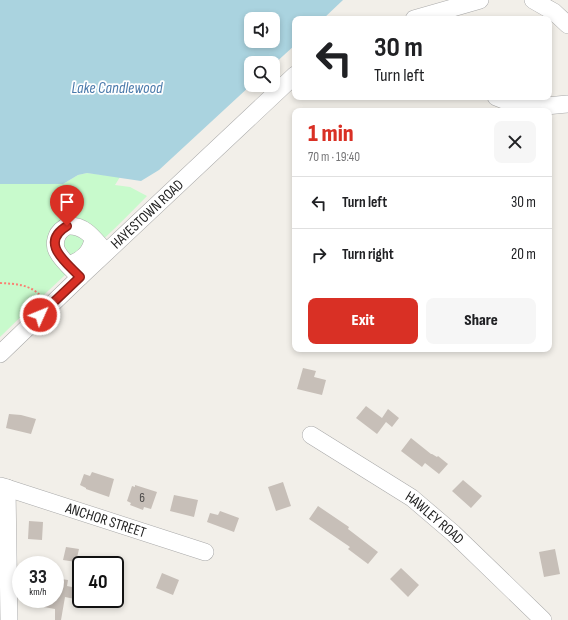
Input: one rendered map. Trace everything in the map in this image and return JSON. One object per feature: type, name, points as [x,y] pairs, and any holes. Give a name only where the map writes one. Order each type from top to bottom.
[{"type":"street","points":[[424,16],[480,0]]},
{"type":"street","points":[[534,0],[554,12],[568,25]]},
{"type":"street","name":"HAYESTOWN ROAD","points":[[0,354],[50,305],[74,271],[106,252],[292,78]]},
{"type":"street","points":[[503,100],[510,103],[540,107],[568,104]]},
{"type":"street","points":[[93,239],[92,247],[74,271],[62,259],[56,250],[55,240],[60,230],[67,226],[78,226],[89,233],[106,252]]},
{"type":"street","name":"HAWLEY ROAD","points":[[311,435],[412,498],[453,533],[543,620]]},
{"type":"street","points":[[3,487],[9,620]]},
{"type":"street","name":"ANCHOR STREET","points":[[3,487],[205,552]]},
{"type":"path","points":[[0,283],[19,284],[32,288],[50,305]]},
{"type":"green space","points":[[87,173],[120,177],[115,185],[130,187],[147,196],[0,337],[0,184],[63,184],[78,175]]},
{"type":"water","name":"Lake Candlewood","points":[[0,0],[343,0],[326,16],[292,16],[292,48],[280,59],[280,56],[244,56],[244,91],[159,170],[141,181],[87,173],[78,175],[63,184],[0,184]]},
{"type":"building","points":[[303,368],[316,371],[314,377],[326,380],[322,395],[297,389]]},
{"type":"building","points":[[366,406],[382,418],[388,409],[399,418],[392,427],[386,422],[377,434],[356,418]]},
{"type":"building","points":[[9,414],[21,415],[36,419],[31,434],[6,428]]},
{"type":"building","points":[[411,438],[431,454],[437,457],[438,456],[448,464],[439,474],[425,463],[422,467],[401,451]]},
{"type":"building","points":[[92,472],[114,479],[109,497],[86,489],[80,485],[84,474],[90,476]]},
{"type":"building","points":[[463,480],[482,496],[471,508],[452,491]]},
{"type":"building","points":[[283,482],[291,506],[276,511],[268,487]]},
{"type":"building","points":[[135,485],[157,492],[151,509],[144,507],[143,510],[130,505],[131,503],[127,501],[132,486],[135,487]]},
{"type":"building","points":[[174,495],[198,500],[194,517],[170,511]]},
{"type":"building","points":[[318,506],[349,527],[348,529],[378,552],[368,564],[348,549],[350,547],[309,519]]},
{"type":"building","points":[[220,511],[239,518],[234,532],[207,522],[210,513],[218,515]]},
{"type":"building","points":[[29,521],[43,522],[42,540],[28,539]]},
{"type":"building","points":[[66,547],[79,549],[77,556],[72,556],[72,561],[64,560]]},
{"type":"building","points":[[555,549],[560,574],[544,577],[539,552]]},
{"type":"building","points":[[401,568],[419,585],[408,597],[390,579]]},
{"type":"building","points":[[162,573],[179,580],[173,595],[156,588]]},
{"type":"building","points":[[64,579],[68,580],[67,586],[72,587],[72,598],[65,597],[64,603]]},
{"type":"building","points":[[49,608],[63,608],[61,620],[55,620],[55,609]]},
{"type":"route","points":[[40,315],[80,277],[62,259],[56,250],[55,240],[60,230],[67,226]]}]
